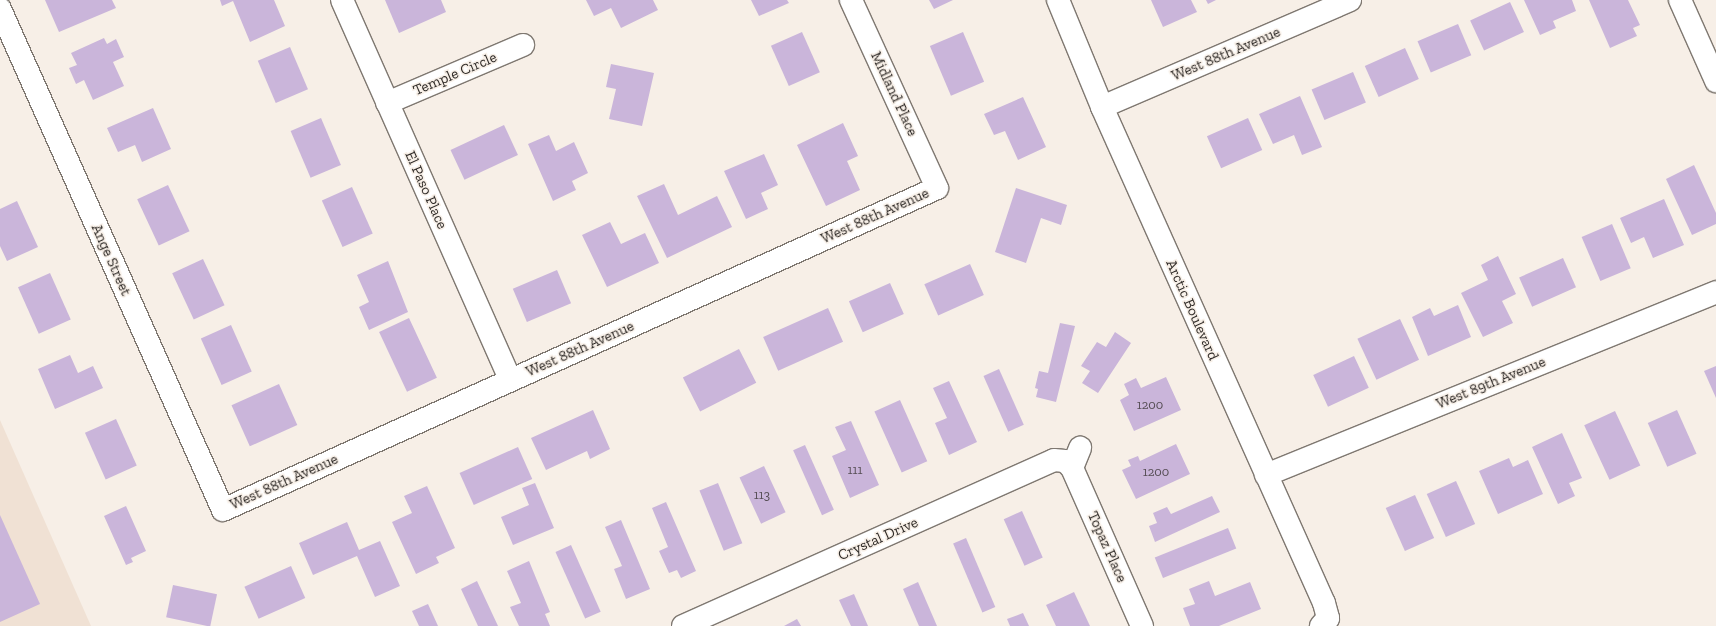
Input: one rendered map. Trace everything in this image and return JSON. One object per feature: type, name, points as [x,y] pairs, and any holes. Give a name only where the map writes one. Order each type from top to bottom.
[{"type":"street","name":"El Paso Place","points":[[342,0],[510,380]]},
{"type":"street","name":"Midland Place","points":[[851,0],[937,188]]},
{"type":"street","name":"Arctic Boulevard","points":[[1058,0],[1102,107],[1324,603],[1324,622]]},
{"type":"street","name":"West 88th Avenue","points":[[1102,107],[1350,0]]},
{"type":"street","points":[[1680,0],[1716,80]]},
{"type":"street","name":"Ange Street","points":[[0,9],[223,510]]},
{"type":"street","name":"Temple Circle","points":[[387,103],[523,45]]},
{"type":"street","name":"West 88th Avenue","points":[[223,510],[937,188]]},
{"type":"street","name":"West 89th Avenue","points":[[1266,475],[1716,292]]},
{"type":"street","points":[[1072,468],[1080,448]]},
{"type":"street","name":"Crystal Drive","points":[[683,626],[1054,460],[1065,461],[1072,468]]},
{"type":"street","name":"Topaz Place","points":[[1072,468],[1142,626]]},
{"type":"shaded area","points":[[0,420],[91,626],[0,626]]},
{"type":"building","points":[[45,0],[112,0],[116,8],[59,32]]},
{"type":"building","points":[[220,0],[274,0],[285,26],[250,42],[233,1],[222,6]]},
{"type":"building","points":[[385,0],[441,0],[446,12],[399,33]]},
{"type":"building","points":[[586,0],[653,0],[658,10],[621,28],[611,8],[594,16]]},
{"type":"building","points":[[751,0],[787,0],[789,3],[759,16]]},
{"type":"building","points":[[929,0],[953,0],[934,9]]},
{"type":"building","points":[[1151,0],[1191,0],[1197,12],[1163,27]]},
{"type":"building","points":[[1206,0],[1216,0],[1208,4]]},
{"type":"building","points":[[1524,0],[1572,0],[1576,11],[1553,21],[1556,28],[1540,35]]},
{"type":"building","points":[[1589,0],[1628,0],[1640,25],[1633,28],[1637,36],[1610,48]]},
{"type":"building","points":[[1510,2],[1524,32],[1484,51],[1470,21]]},
{"type":"building","points":[[1458,24],[1471,55],[1431,72],[1417,41]]},
{"type":"building","points":[[802,32],[820,72],[789,86],[771,46]]},
{"type":"building","points":[[963,32],[984,82],[951,96],[930,46]]},
{"type":"building","points":[[104,38],[107,44],[116,39],[124,57],[113,62],[124,86],[93,100],[84,80],[76,84],[69,68],[77,65],[71,53]]},
{"type":"building","points":[[290,47],[308,89],[276,103],[258,61]]},
{"type":"building","points":[[1405,48],[1419,79],[1379,97],[1365,66]]},
{"type":"building","points":[[611,64],[654,73],[642,126],[609,119],[616,89],[606,87]]},
{"type":"building","points":[[1353,72],[1366,102],[1324,120],[1312,90]]},
{"type":"building","points":[[1300,96],[1322,147],[1302,155],[1294,135],[1273,144],[1259,114]]},
{"type":"building","points":[[1023,97],[1046,147],[1018,160],[1005,131],[994,135],[984,114]]},
{"type":"building","points":[[153,108],[171,149],[142,162],[135,145],[118,152],[107,128]]},
{"type":"building","points":[[321,118],[341,165],[311,178],[291,131]]},
{"type":"building","points":[[1248,118],[1262,150],[1221,168],[1207,136]]},
{"type":"building","points":[[843,123],[858,156],[847,161],[860,190],[826,206],[797,145]]},
{"type":"building","points":[[504,125],[518,155],[464,180],[451,150]]},
{"type":"building","points":[[549,135],[556,151],[574,142],[588,173],[572,181],[576,190],[553,201],[528,144]]},
{"type":"building","points":[[764,154],[778,185],[761,193],[768,209],[746,219],[724,171]]},
{"type":"building","points":[[1694,165],[1716,213],[1716,224],[1692,235],[1666,179]]},
{"type":"building","points":[[664,184],[678,215],[717,196],[732,227],[667,258],[637,196]]},
{"type":"building","points":[[168,185],[190,231],[159,246],[137,199]]},
{"type":"building","points":[[352,187],[373,234],[343,247],[322,200]]},
{"type":"building","points":[[1016,188],[1067,205],[1061,225],[1041,218],[1026,263],[995,252]]},
{"type":"building","points":[[1664,199],[1684,245],[1653,258],[1644,237],[1631,243],[1620,218]]},
{"type":"building","points":[[17,201],[38,247],[7,261],[0,246],[0,209]]},
{"type":"building","points":[[610,222],[621,244],[645,233],[659,263],[607,287],[582,235]]},
{"type":"building","points":[[1612,224],[1631,268],[1600,281],[1582,237]]},
{"type":"building","points":[[1498,256],[1516,294],[1502,301],[1513,323],[1483,337],[1461,293],[1488,280],[1481,265]]},
{"type":"building","points":[[1563,258],[1576,287],[1532,307],[1519,278]]},
{"type":"building","points":[[203,259],[225,305],[194,320],[172,273]]},
{"type":"building","points":[[388,261],[408,312],[369,330],[359,307],[369,302],[357,275]]},
{"type":"building","points":[[970,264],[984,295],[938,315],[924,284]]},
{"type":"building","points":[[557,270],[571,303],[527,322],[513,289]]},
{"type":"building","points":[[50,273],[71,320],[39,334],[18,287]]},
{"type":"building","points":[[890,283],[904,314],[863,332],[849,301]]},
{"type":"building","points":[[1458,305],[1471,337],[1428,356],[1412,317],[1430,308],[1434,316]]},
{"type":"building","points":[[828,308],[843,342],[778,371],[763,337]]},
{"type":"building","points":[[409,318],[437,378],[407,392],[379,332]]},
{"type":"building","points":[[1400,319],[1419,360],[1376,380],[1357,339]]},
{"type":"building","points":[[1060,323],[1075,326],[1056,402],[1036,397],[1038,389],[1035,388],[1039,371],[1048,373]]},
{"type":"building","points":[[231,325],[252,372],[222,385],[201,338]]},
{"type":"building","points":[[1115,332],[1131,343],[1098,393],[1082,383],[1090,371],[1081,366],[1097,342],[1106,347]]},
{"type":"building","points":[[739,349],[756,383],[700,411],[683,378]]},
{"type":"building","points":[[70,355],[78,373],[93,366],[103,388],[55,409],[38,369]]},
{"type":"building","points":[[1354,356],[1369,388],[1328,407],[1313,375]]},
{"type":"building","points":[[1716,366],[1716,398],[1704,371]]},
{"type":"building","points":[[999,369],[1024,425],[1008,432],[983,376]]},
{"type":"building","points":[[1166,377],[1181,410],[1134,431],[1120,400],[1129,395],[1124,384],[1136,378],[1141,388]]},
{"type":"building","points":[[949,381],[977,442],[949,455],[935,423],[947,418],[933,388]]},
{"type":"building","points":[[279,384],[297,425],[250,446],[231,405]]},
{"type":"building","points":[[900,400],[927,461],[902,473],[874,411]]},
{"type":"building","points":[[593,410],[610,449],[590,459],[587,451],[546,470],[531,438]]},
{"type":"building","points":[[1677,410],[1697,454],[1667,467],[1648,423]]},
{"type":"building","points":[[1615,411],[1640,465],[1610,480],[1584,425]]},
{"type":"building","points":[[116,419],[137,466],[106,479],[85,433]]},
{"type":"building","points":[[851,421],[879,485],[850,498],[832,456],[846,450],[835,427]]},
{"type":"building","points":[[1562,433],[1582,478],[1569,483],[1575,496],[1558,504],[1532,447]]},
{"type":"building","points":[[1176,444],[1190,474],[1136,499],[1122,470],[1131,466],[1128,460],[1138,456],[1140,461]]},
{"type":"building","points":[[805,445],[834,510],[822,515],[793,450]]},
{"type":"building","points":[[518,447],[532,479],[474,505],[460,473]]},
{"type":"building","points":[[1509,458],[1513,467],[1528,460],[1543,494],[1498,514],[1479,471]]},
{"type":"building","points":[[764,466],[786,512],[761,524],[740,477]]},
{"type":"building","points":[[1456,481],[1475,524],[1446,537],[1427,494]]},
{"type":"building","points":[[535,483],[554,528],[513,545],[501,517],[529,505],[522,488]]},
{"type":"building","points":[[718,483],[742,543],[724,551],[699,490]]},
{"type":"building","points":[[427,486],[455,548],[436,557],[439,563],[416,574],[392,522],[412,513],[404,496]]},
{"type":"building","points":[[1415,495],[1434,538],[1405,551],[1386,508]]},
{"type":"building","points":[[1212,496],[1220,512],[1155,542],[1149,526],[1157,523],[1153,513],[1167,507],[1171,514]]},
{"type":"building","points":[[666,502],[696,571],[681,578],[677,570],[669,573],[659,551],[668,547],[652,508]]},
{"type":"building","points":[[126,506],[146,551],[131,558],[133,562],[126,565],[104,516]]},
{"type":"building","points":[[1022,511],[1043,558],[1024,566],[1004,519]]},
{"type":"building","points":[[0,515],[40,604],[0,622]]},
{"type":"building","points":[[621,520],[650,589],[626,599],[614,569],[622,566],[605,527]]},
{"type":"building","points":[[347,522],[359,550],[380,541],[400,586],[375,597],[357,556],[313,575],[299,543]]},
{"type":"building","points":[[1228,528],[1236,548],[1163,578],[1155,558]]},
{"type":"building","points":[[966,538],[995,607],[982,613],[953,543]]},
{"type":"building","points":[[571,545],[601,612],[585,619],[555,552]]},
{"type":"building","points":[[529,561],[550,612],[545,614],[550,626],[519,626],[510,607],[521,603],[507,571]]},
{"type":"building","points":[[291,566],[305,598],[259,619],[244,587]]},
{"type":"building","points":[[477,581],[498,626],[478,626],[461,589]]},
{"type":"building","points":[[1209,581],[1215,596],[1250,582],[1261,609],[1219,626],[1190,626],[1183,608],[1195,604],[1189,589]]},
{"type":"building","points":[[918,582],[937,626],[919,626],[903,589]]},
{"type":"building","points":[[173,585],[217,594],[210,626],[166,617]]},
{"type":"building","points":[[1074,592],[1090,626],[1056,626],[1046,605]]},
{"type":"building","points":[[854,594],[868,626],[851,626],[839,600]]},
{"type":"building","points":[[428,604],[438,626],[419,626],[412,611]]},
{"type":"building","points":[[1023,613],[1029,626],[1010,626],[1007,619]]},
{"type":"building","points":[[797,619],[801,626],[784,626]]}]
